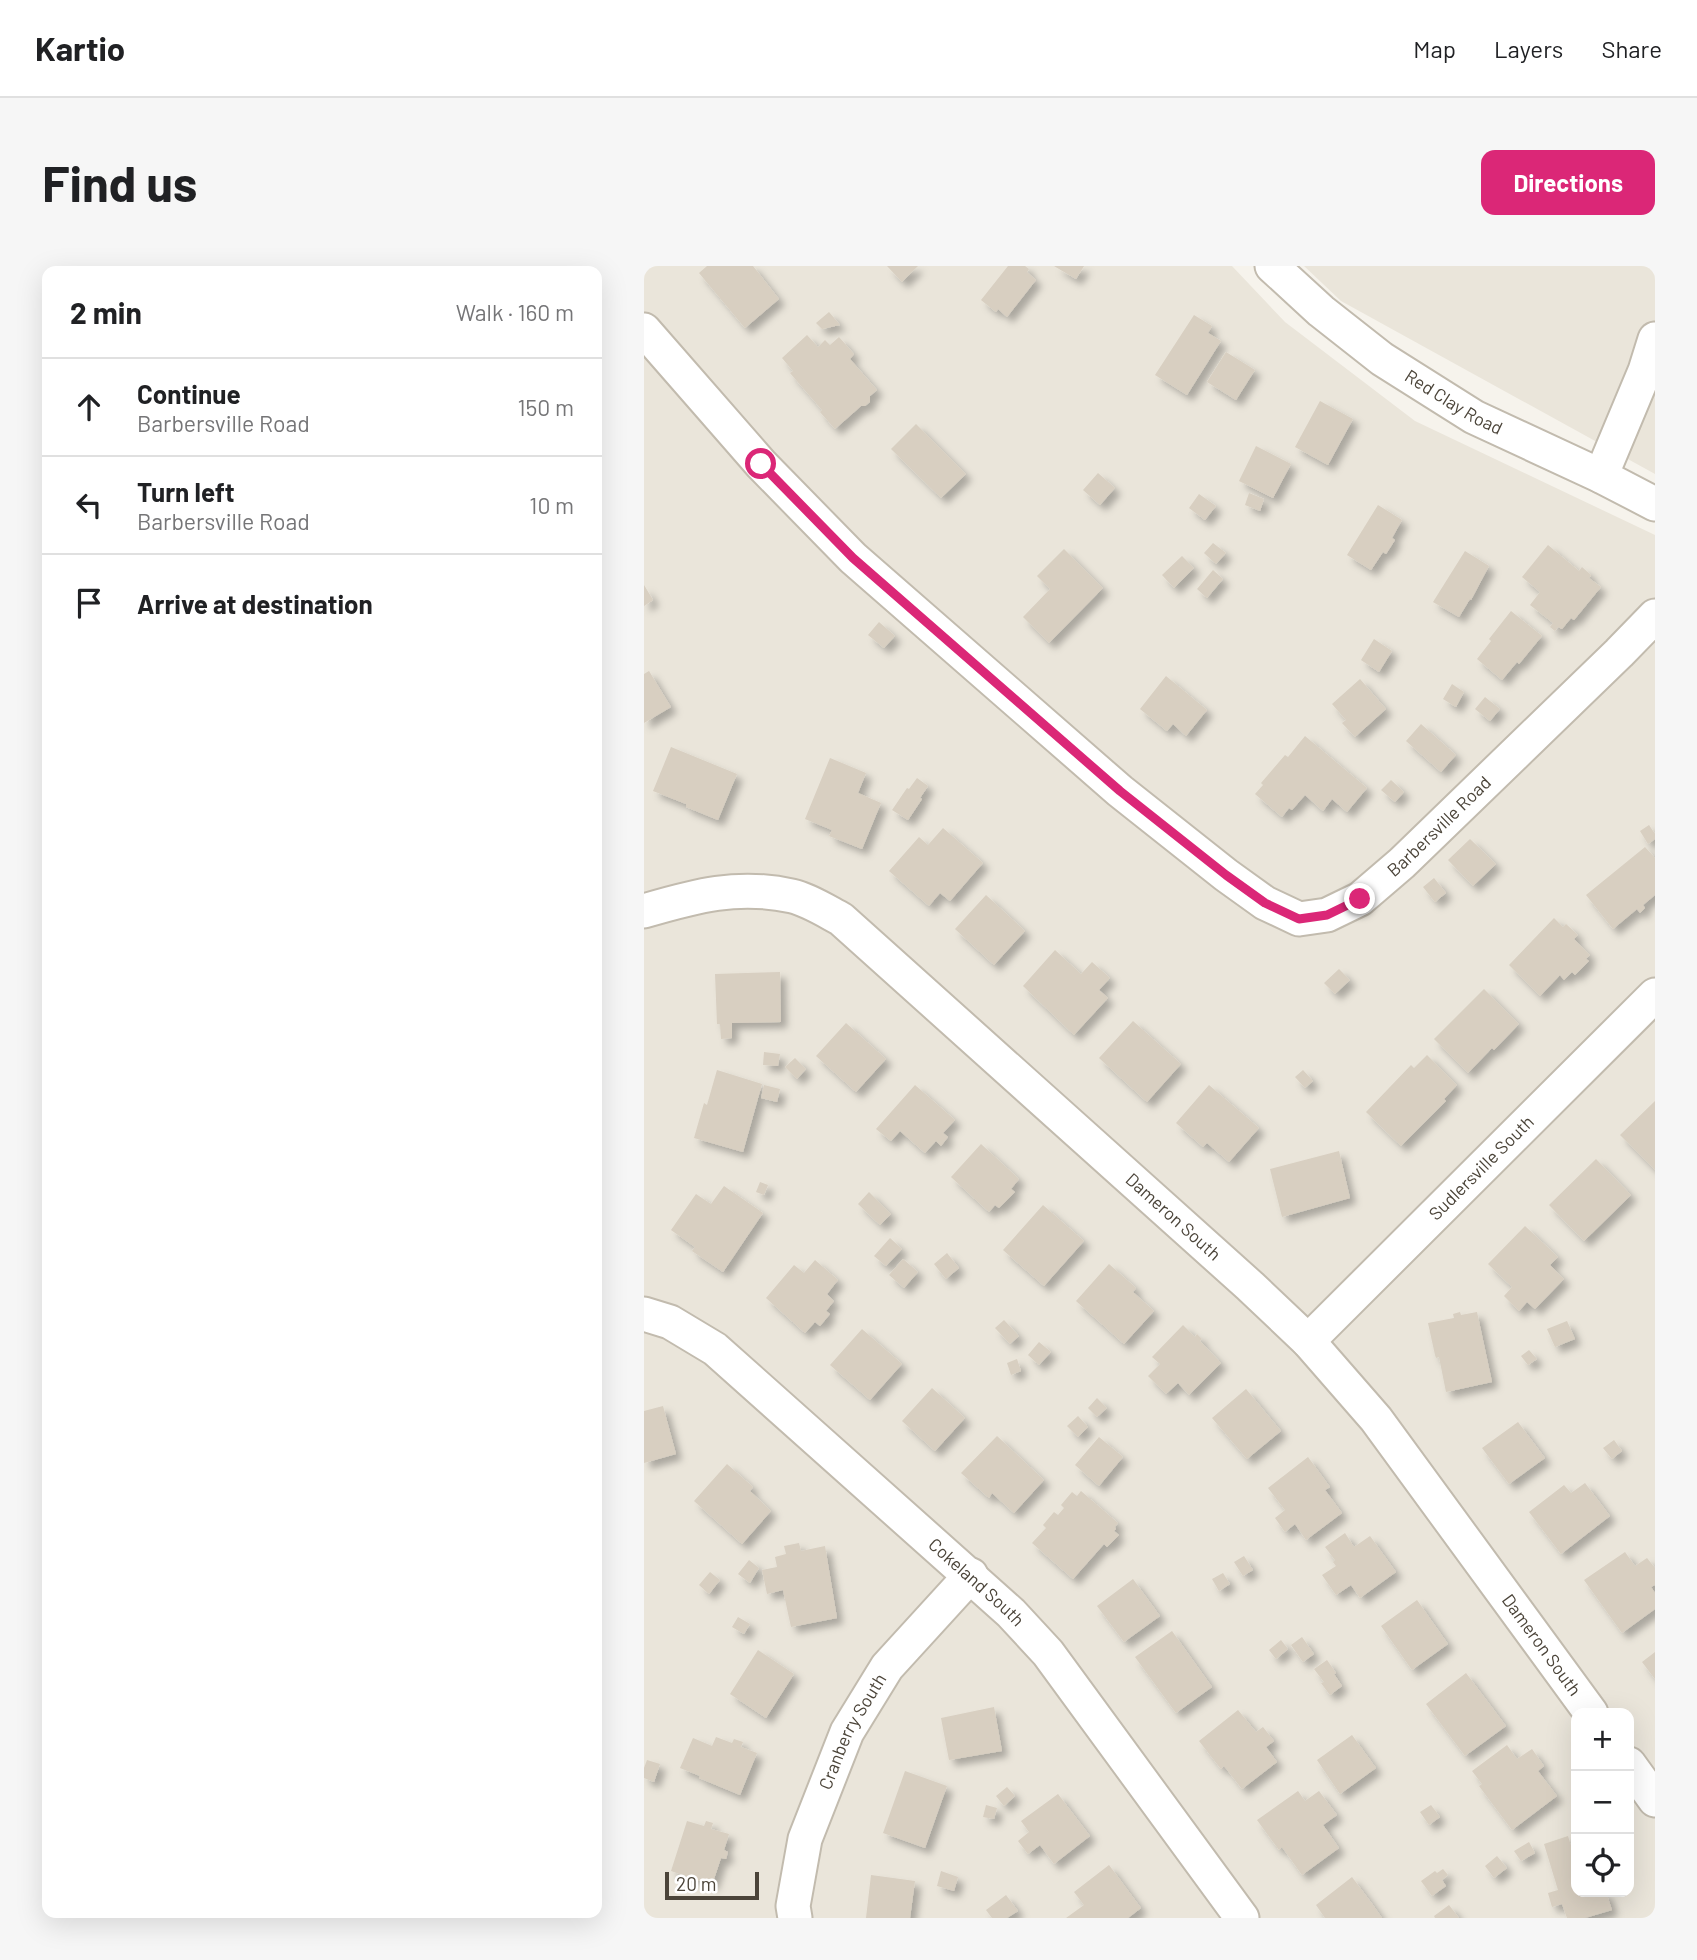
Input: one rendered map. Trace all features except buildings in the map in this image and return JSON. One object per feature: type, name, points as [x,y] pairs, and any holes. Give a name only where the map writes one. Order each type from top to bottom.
[{"type":"street","name":"Red Clay Road","points":[[1272,266],[1321,311],[1382,359],[1474,416],[1655,504]]},
{"type":"street","name":"Barbersville Road","points":[[644,330],[761,464],[853,558],[1120,791],[1265,903],[1299,919],[1327,915],[1360,899],[1402,863],[1655,616]]},
{"type":"street","points":[[1601,476],[1655,339]]},
{"type":"street","name":"Dameron South","points":[[644,911],[699,895],[744,890],[795,896],[841,919],[1308,1341],[1376,1419],[1587,1708]]},
{"type":"street","name":"Sudlersville South","points":[[1308,1341],[1655,995]]},
{"type":"street","name":"Cokeland South","points":[[644,1314],[670,1322],[715,1349],[1011,1613],[1048,1653],[1242,1918]]},
{"type":"street","name":"Cranberry South","points":[[795,1918],[793,1906],[805,1839],[847,1732],[887,1667],[971,1575]]},
{"type":"street","points":[[1634,1771],[1655,1800]]},
{"type":"shaded area","points":[[644,266],[1232,266],[1285,322],[1415,421],[1655,535],[1655,1918],[644,1918]]},
{"type":"shaded area","points":[[1304,266],[1655,266],[1655,474],[1341,301]]},
{"type":"route","points":[[761,464],[853,558],[1120,791],[1226,875],[1265,903],[1299,919],[1327,915],[1360,899]]}]
